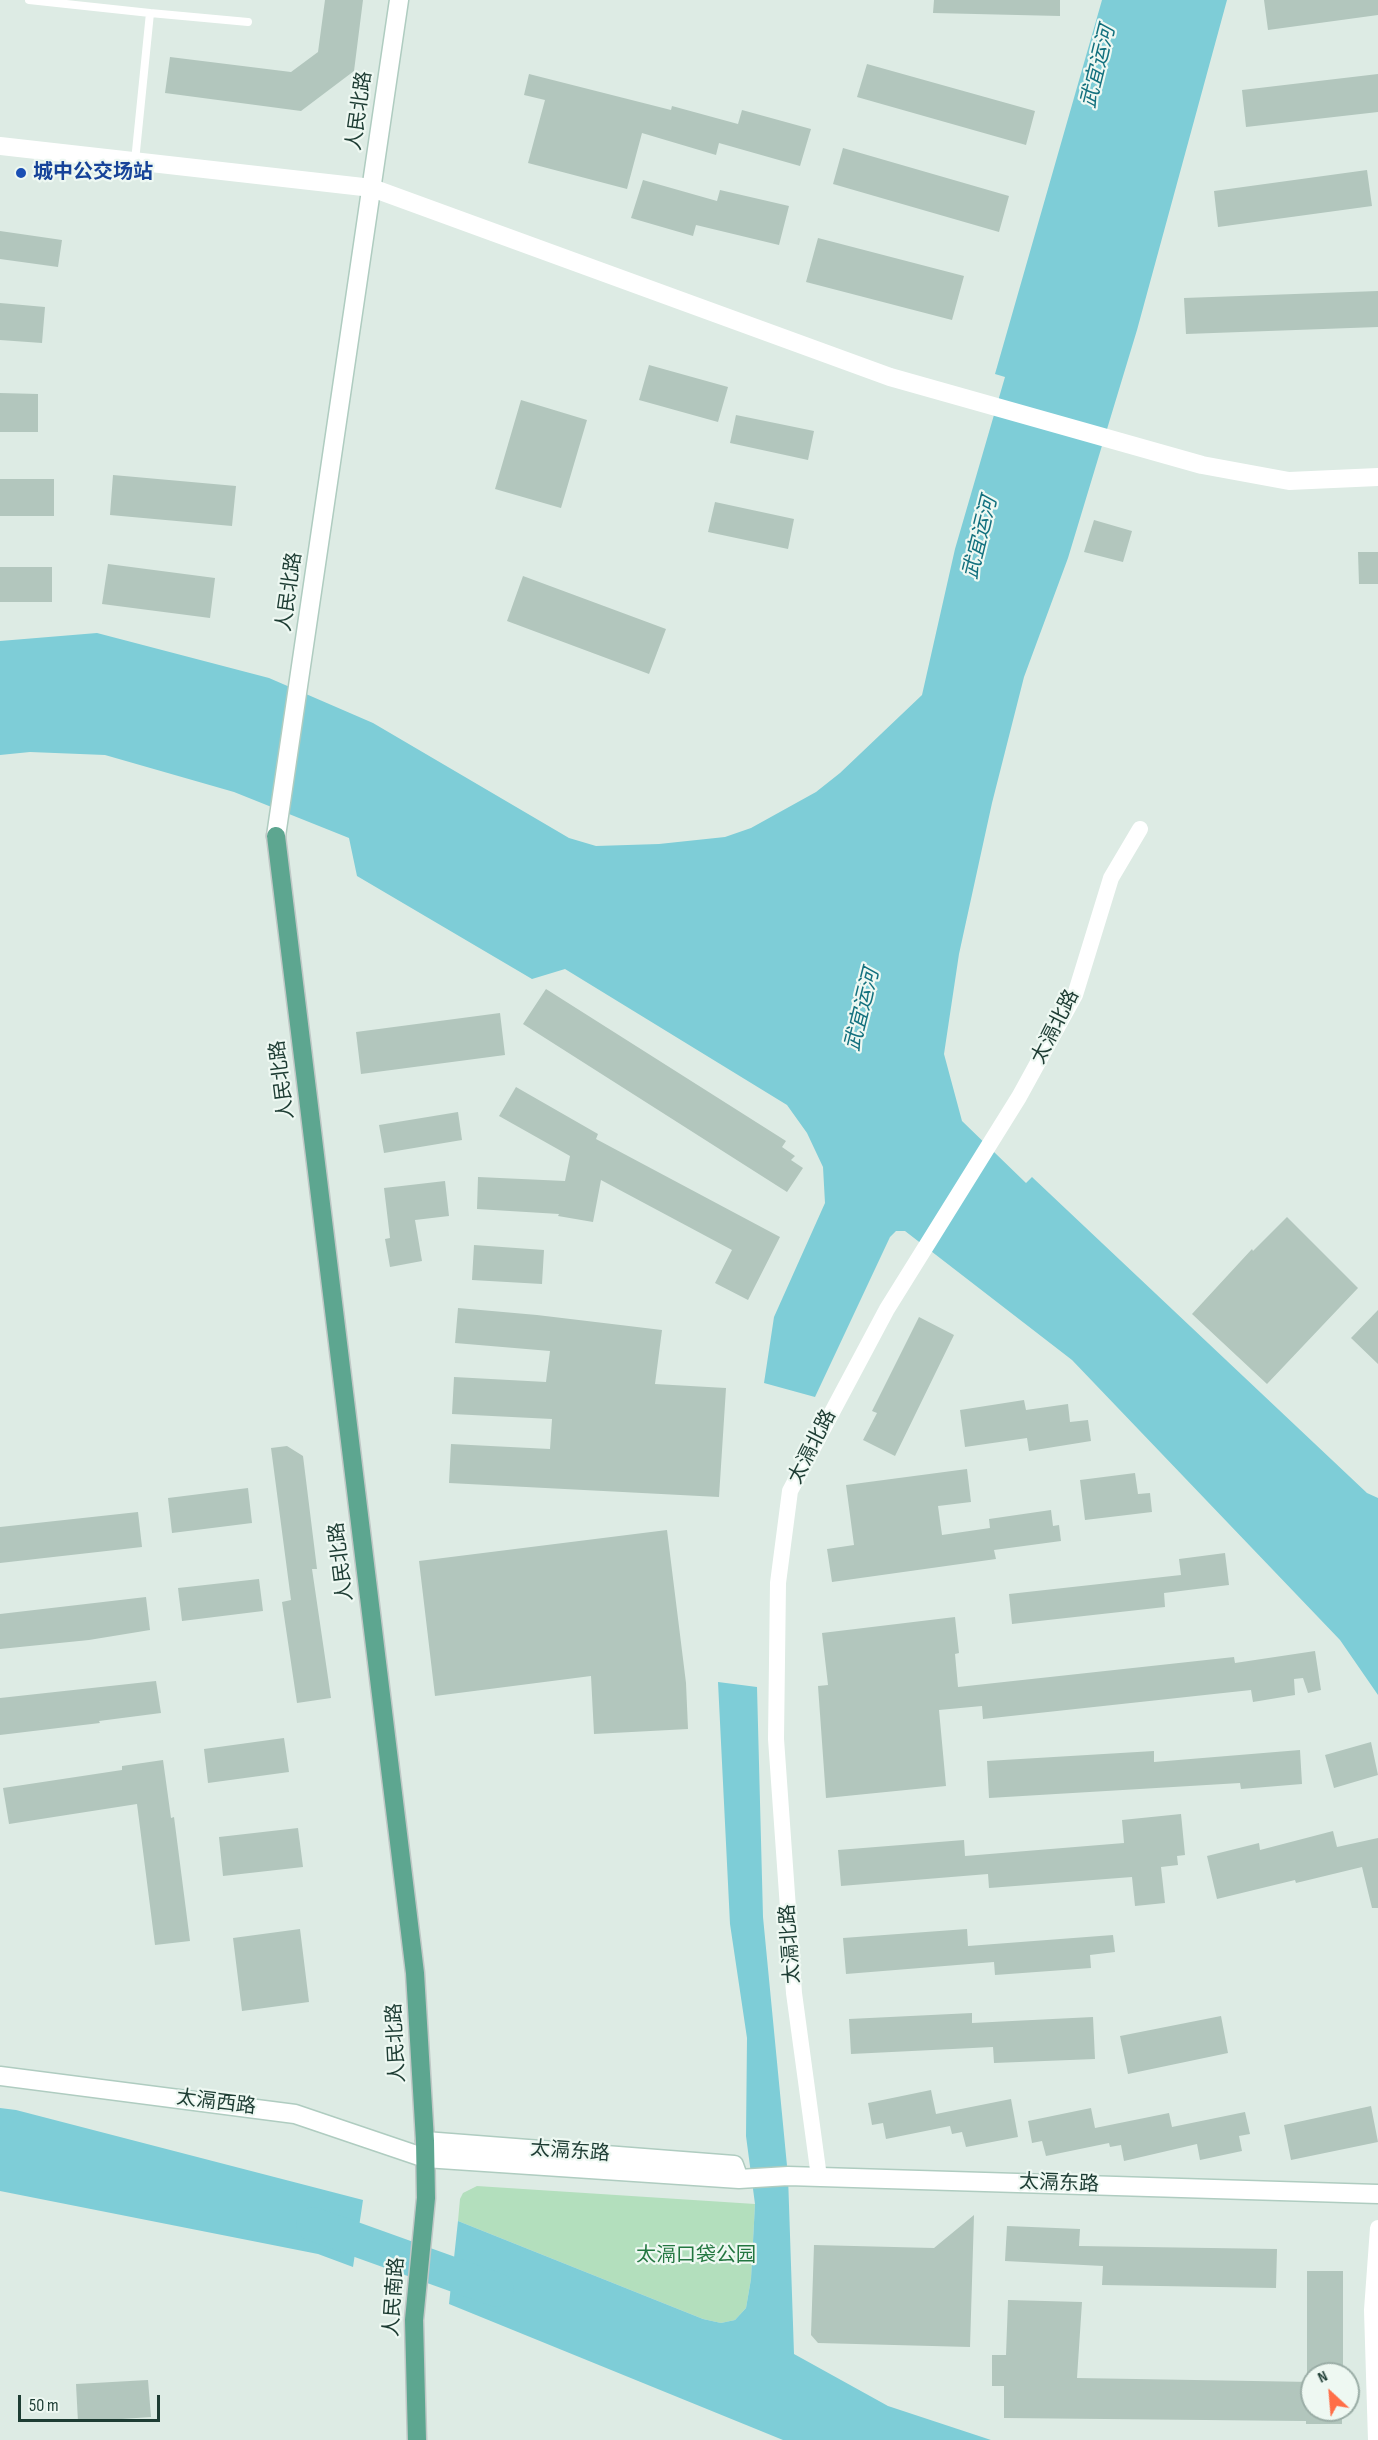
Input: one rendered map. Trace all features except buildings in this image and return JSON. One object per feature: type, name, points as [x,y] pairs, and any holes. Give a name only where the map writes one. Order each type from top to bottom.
[{"type":"main road","name":"人民北路","points":[[399,0],[276,836],[415,1973],[425,2150]]},
{"type":"main road","points":[[0,146],[372,188],[890,377],[1202,465],[1289,481],[1378,477]]},
{"type":"main road","name":"太滆西路","points":[[0,2076],[295,2114],[425,2150]]},
{"type":"main road","name":"太滆东路","points":[[425,2150],[739,2180],[798,2176],[1378,2194]]},
{"type":"main road","name":"人民南路","points":[[417,2440],[414,2320],[426,2198],[425,2150]]},
{"type":"street","name":"太滆北路","points":[[819,2177],[794,1993],[776,1751],[778,1583],[790,1491],[887,1309],[1000,1127],[1075,995],[1111,878],[1140,829]]},
{"type":"street","points":[[1376,2440],[1372,2310],[1378,2228]]},
{"type":"lane","points":[[29,0],[248,22]]},
{"type":"lane","points":[[135,162],[150,13]]},
{"type":"green space","name":"太滆口袋公园","points":[[477,2186],[755,2204],[751,2279],[746,2308],[735,2320],[721,2323],[703,2319],[458,2221],[460,2199],[463,2193]]},
{"type":"water","name":"武宜运河","points":[[1102,0],[1227,0],[1137,330],[1068,558],[1024,677],[992,803],[959,954],[944,1054],[962,1121],[1026,1183],[1032,1177],[1367,1493],[1378,1498],[1378,1695],[1340,1640],[1072,1360],[905,1231],[896,1231],[890,1237],[815,1397],[764,1383],[774,1317],[825,1203],[823,1167],[807,1133],[787,1105],[565,969],[532,979],[357,876],[349,838],[234,792],[105,755],[30,752],[0,755],[0,641],[97,633],[269,678],[373,723],[569,838],[596,846],[659,844],[725,837],[751,828],[816,792],[840,773],[922,695],[955,549],[1005,377],[995,374]]},
{"type":"water","points":[[718,1682],[757,1687],[763,1917],[788,2176],[794,2354],[888,2406],[991,2440],[783,2440],[449,2304],[458,2221],[703,2319],[721,2323],[735,2320],[746,2308],[751,2279],[755,2204],[746,2136],[747,2038],[730,1924]]},
{"type":"water","points":[[0,2108],[16,2110],[363,2200],[353,2267],[318,2254],[0,2191]]},
{"type":"waterway","points":[[313,2224],[497,2290]]},
{"type":"place","name":"城中公交场站","points":[[21,173]]}]
